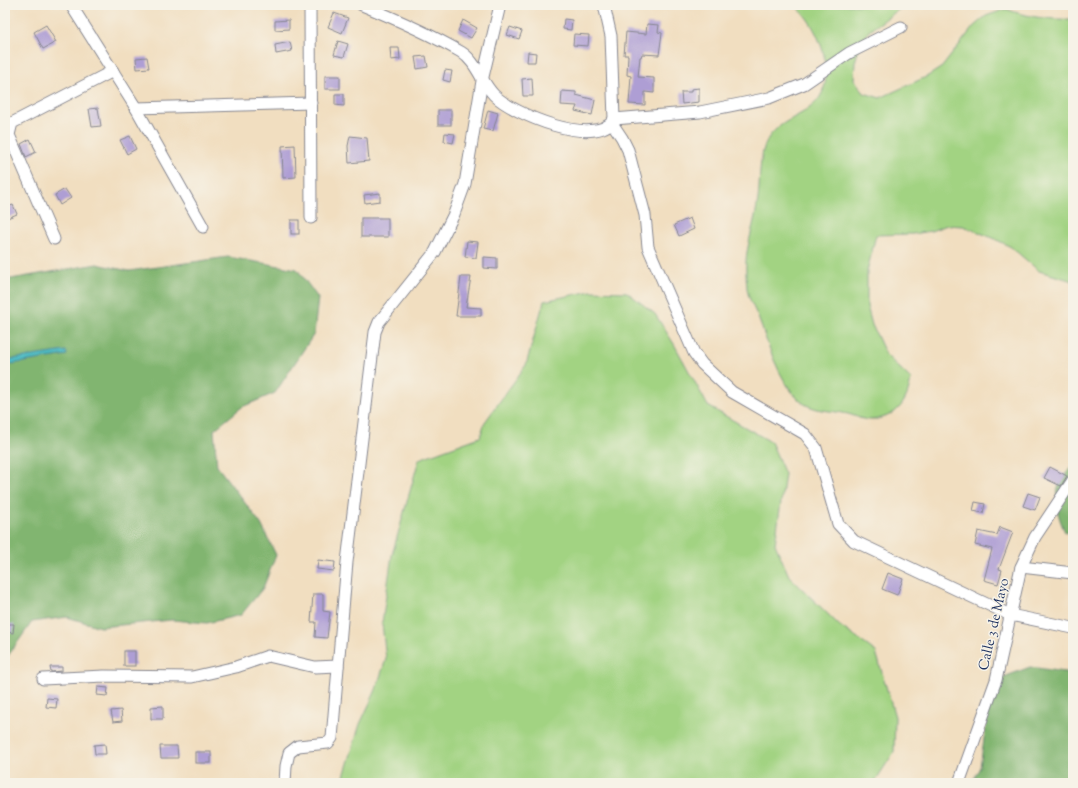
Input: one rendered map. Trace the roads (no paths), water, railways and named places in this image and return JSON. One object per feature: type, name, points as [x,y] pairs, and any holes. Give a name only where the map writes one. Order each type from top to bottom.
[{"type":"street","points":[[72,5],[136,108],[203,227]]},
{"type":"street","points":[[310,5],[311,218]]},
{"type":"street","points":[[362,5],[401,22],[462,52],[471,60],[482,81],[494,95],[506,103],[541,122],[561,127],[593,131],[601,130],[613,121],[700,112],[769,98],[804,84],[849,53],[901,27]]},
{"type":"street","points":[[285,783],[286,766],[289,753],[298,746],[328,743],[332,738],[347,562],[375,332],[379,322],[435,252],[454,214],[465,184],[482,81],[500,5]]},
{"type":"street","points":[[604,5],[611,36],[613,121],[628,150],[645,215],[648,247],[688,342],[702,364],[732,392],[805,434],[816,448],[838,524],[854,541],[1010,615],[1073,628]]},
{"type":"street","points":[[54,239],[9,134],[12,123],[113,72]]},
{"type":"street","points":[[136,108],[311,103]]},
{"type":"street","name":"Calle 3 de Mayo","points":[[960,783],[989,703],[1021,567],[1035,536],[1073,480]]},
{"type":"street","points":[[1021,567],[1073,573]]},
{"type":"street","points":[[43,679],[110,676],[192,677],[236,667],[268,656],[315,667],[338,666]]},
{"type":"water","points":[[66,351],[67,355],[5,365],[5,360]]}]
